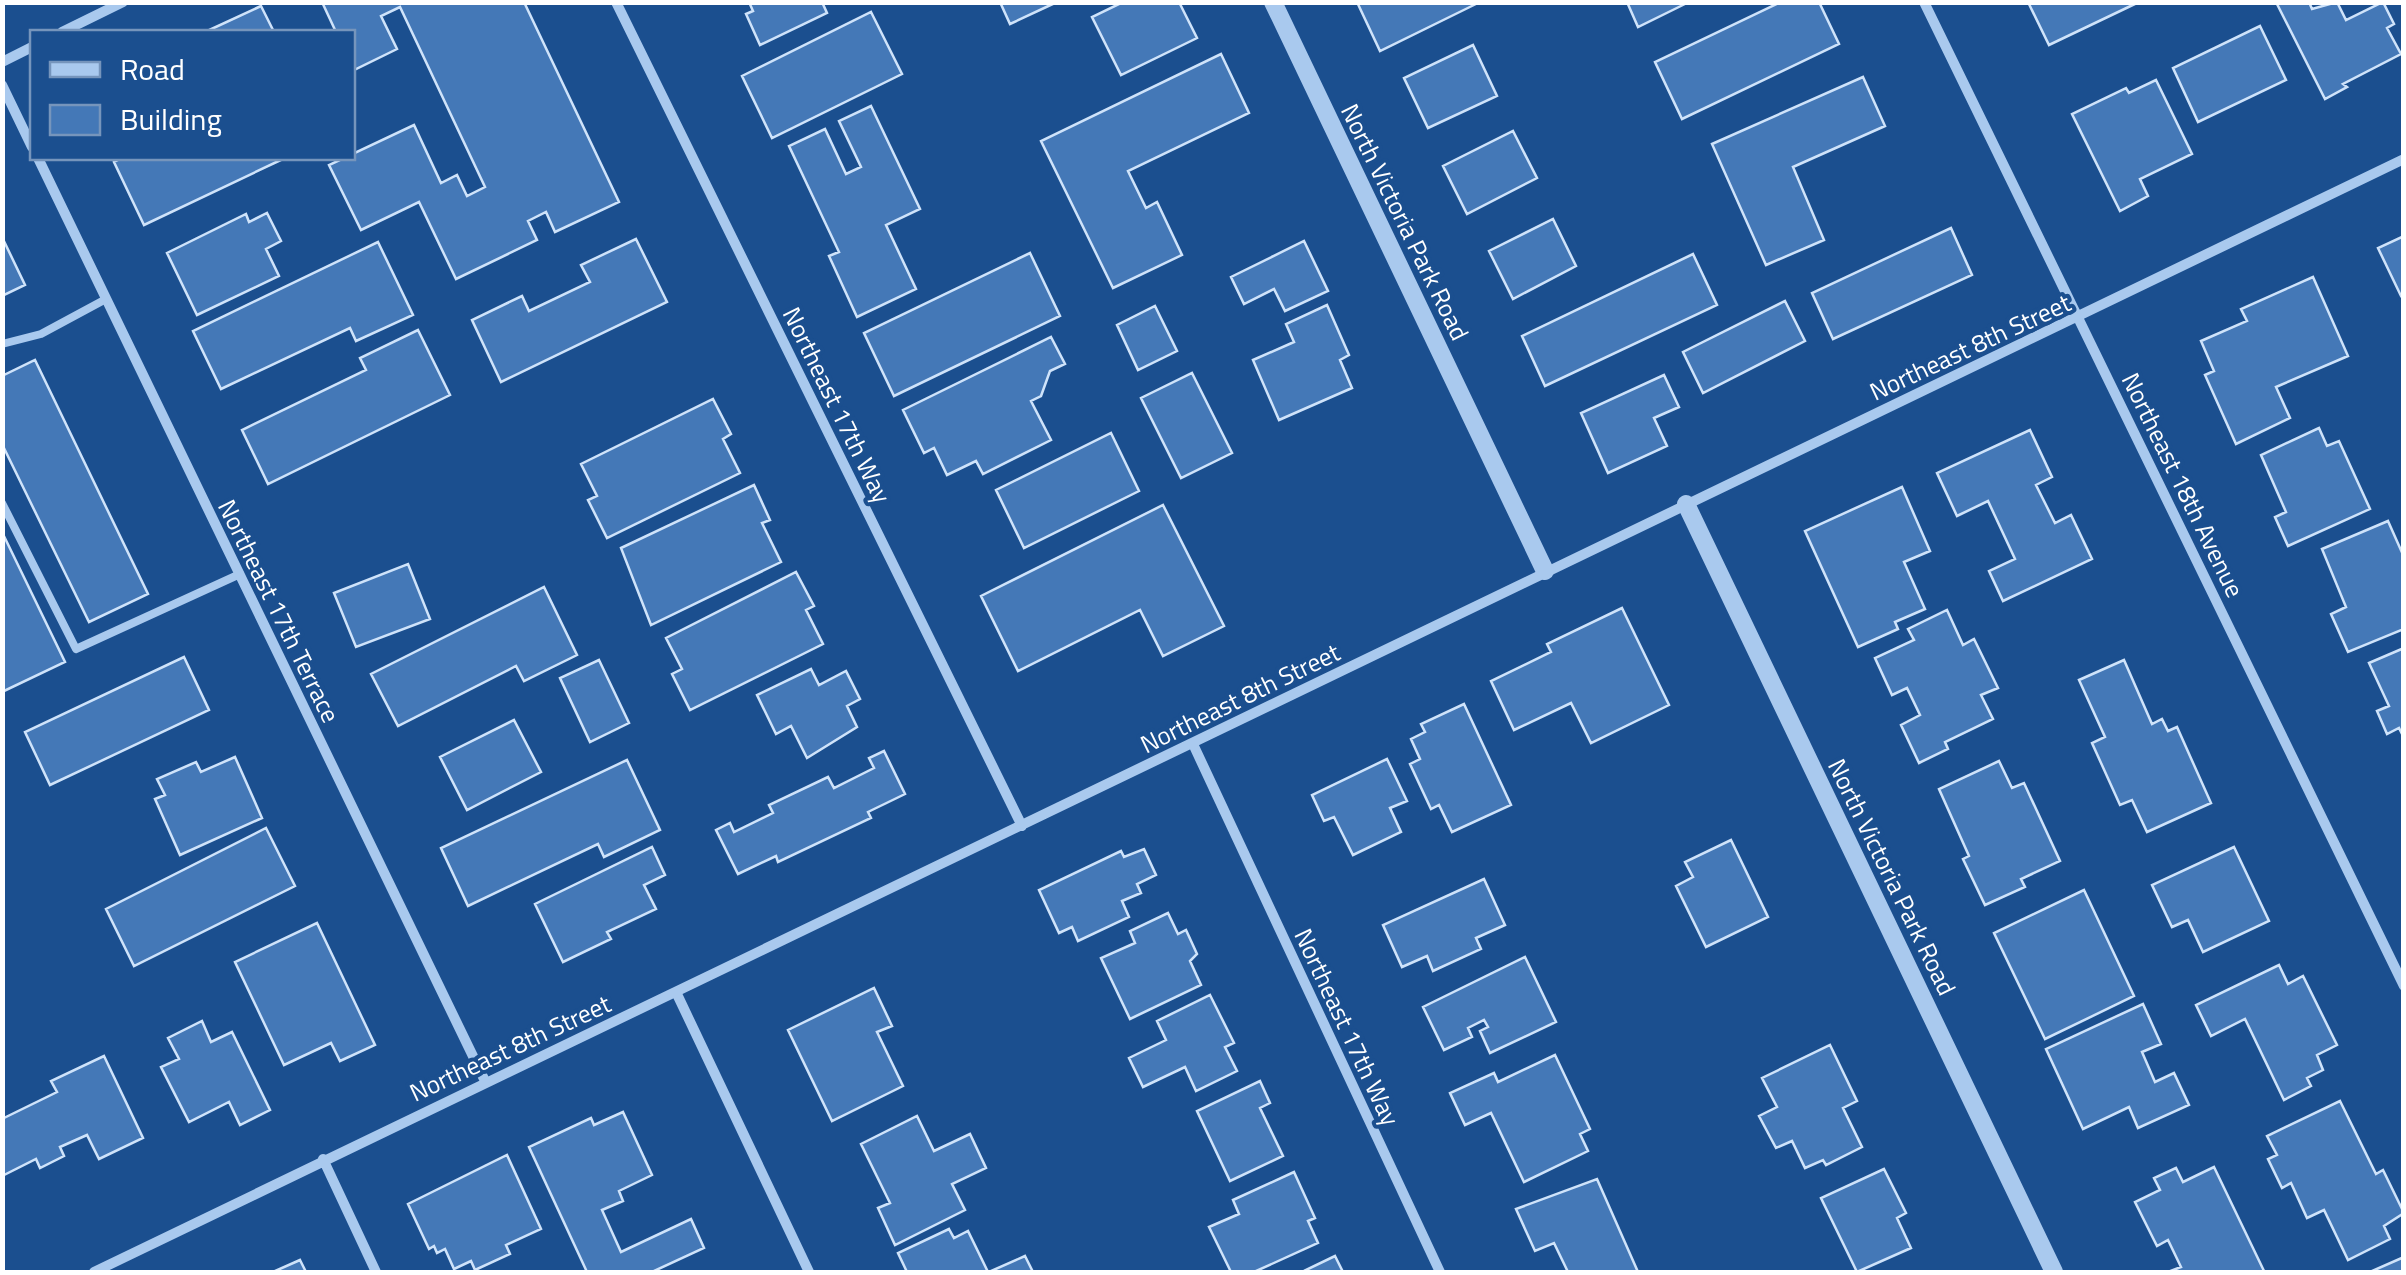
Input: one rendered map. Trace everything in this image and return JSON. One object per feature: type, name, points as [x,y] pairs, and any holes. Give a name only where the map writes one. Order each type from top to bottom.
[{"type":"street","points":[[66,30],[123,2]]},
{"type":"street","name":"Northeast 17th Way","points":[[616,2],[1022,826]]},
{"type":"street","name":"North Victoria Park Road","points":[[1272,2],[1545,570]]},
{"type":"street","name":"Northeast 18th Avenue","points":[[1924,2],[2404,986]]},
{"type":"street","points":[[2,62],[30,48]]},
{"type":"street","points":[[2,84],[30,143]]},
{"type":"street","name":"Northeast 8th Street","points":[[94,1272],[2404,159]]},
{"type":"street","name":"Northeast 17th Terrace","points":[[39,160],[485,1081]]},
{"type":"street","name":"North Victoria Park Road","points":[[1686,504],[2054,1272]]},
{"type":"street","name":"Northeast 17th Way","points":[[1193,744],[1440,1272]]},
{"type":"street","points":[[676,992],[809,1272]]},
{"type":"street","points":[[323,1159],[376,1272]]},
{"type":"lane","points":[[2,344],[53,328],[106,299]]},
{"type":"lane","points":[[2,502],[76,649],[240,574]]},
{"type":"building","points":[[322,2],[524,2],[619,202],[555,232],[546,212],[528,221],[537,240],[456,279],[419,202],[361,230],[329,165],[355,160],[355,153],[414,125],[441,183],[457,175],[467,196],[485,187],[400,7],[381,16],[397,49],[355,70],[355,30],[335,30]]},
{"type":"building","points":[[749,2],[822,2],[827,13],[760,45],[746,14],[753,11]]},
{"type":"building","points":[[1000,2],[1057,2],[1010,24]]},
{"type":"building","points":[[1123,2],[1179,2],[1197,38],[1121,75],[1092,17]]},
{"type":"building","points":[[1357,2],[1480,2],[1380,51]]},
{"type":"building","points":[[1627,2],[1689,2],[1638,27]]},
{"type":"building","points":[[1781,2],[1819,2],[1839,44],[1682,119],[1655,62]]},
{"type":"building","points":[[2028,2],[2139,2],[2049,45]]},
{"type":"building","points":[[2276,2],[2309,2],[2312,9],[2337,2],[2346,20],[2383,2],[2394,24],[2387,28],[2401,54],[2343,84],[2347,87],[2325,99]]},
{"type":"building","points":[[261,6],[273,30],[209,30]]},
{"type":"building","points":[[871,12],[902,74],[772,138],[742,76]]},
{"type":"building","points":[[2260,26],[2286,80],[2198,122],[2173,68]]},
{"type":"building","points":[[1473,45],[1497,96],[1428,128],[1404,78]]},
{"type":"building","points":[[1221,54],[1249,113],[1128,171],[1146,208],[1157,202],[1182,255],[1113,288],[1041,141]]},
{"type":"building","points":[[1863,77],[1885,126],[1793,167],[1824,240],[1766,265],[1712,144]]},
{"type":"building","points":[[2156,80],[2192,154],[2140,179],[2148,196],[2120,211],[2072,114],[2126,88],[2129,93]]},
{"type":"building","points":[[871,106],[920,209],[886,225],[916,289],[857,317],[829,256],[839,252],[789,146],[825,129],[846,174],[861,167],[839,121]]},
{"type":"building","points":[[1513,131],[1537,178],[1467,214],[1443,166]]},
{"type":"building","points":[[118,160],[281,160],[144,225],[114,162]]},
{"type":"building","points":[[267,213],[281,241],[266,249],[279,276],[197,315],[167,253],[246,214],[249,222]]},
{"type":"building","points":[[1553,219],[1576,266],[1513,299],[1489,251]]},
{"type":"building","points":[[1951,228],[1972,275],[1833,339],[1812,293]]},
{"type":"building","points":[[2404,236],[2404,294],[2401,296],[2378,248]]},
{"type":"building","points":[[2,237],[25,285],[2,296]]},
{"type":"building","points":[[636,239],[667,302],[501,382],[472,320],[522,296],[529,311],[590,282],[581,265]]},
{"type":"building","points":[[1304,241],[1328,291],[1285,311],[1274,289],[1244,304],[1231,277]]},
{"type":"building","points":[[378,242],[413,315],[356,341],[350,328],[221,389],[193,331]]},
{"type":"building","points":[[1030,253],[1060,316],[894,396],[864,333]]},
{"type":"building","points":[[1693,254],[1717,305],[1545,386],[1522,336]]},
{"type":"building","points":[[2313,277],[2348,356],[2276,387],[2290,418],[2236,444],[2205,375],[2214,371],[2201,341],[2247,321],[2241,309]]},
{"type":"building","points":[[1785,301],[1805,341],[1703,393],[1683,352]]},
{"type":"building","points":[[1327,305],[1349,355],[1340,360],[1352,388],[1279,420],[1253,360],[1294,342],[1286,324]]},
{"type":"building","points":[[1155,306],[1177,351],[1138,370],[1117,325]]},
{"type":"building","points":[[418,330],[450,395],[268,484],[242,430],[366,370],[360,358]]},
{"type":"building","points":[[1051,337],[1065,364],[1050,371],[1041,396],[1031,401],[1051,440],[983,474],[976,461],[947,475],[934,448],[924,453],[903,410]]},
{"type":"building","points":[[35,360],[148,594],[89,622],[2,444],[2,376]]},
{"type":"building","points":[[1192,373],[1232,453],[1181,478],[1141,398]]},
{"type":"building","points":[[1664,375],[1679,407],[1654,418],[1667,446],[1608,473],[1581,413]]},
{"type":"building","points":[[713,399],[731,434],[723,439],[740,473],[607,538],[588,500],[597,496],[581,464]]},
{"type":"building","points":[[2319,428],[2327,446],[2339,441],[2370,509],[2288,546],[2275,517],[2286,512],[2261,455]]},
{"type":"building","points":[[2030,430],[2052,477],[2036,485],[2055,523],[2071,515],[2092,559],[2003,601],[1989,571],[2015,559],[1988,501],[1957,516],[1937,473]]},
{"type":"building","points":[[1111,433],[1139,491],[1024,548],[996,490]]},
{"type":"building","points":[[754,485],[770,520],[762,523],[781,562],[651,625],[621,548]]},
{"type":"building","points":[[1902,487],[1930,551],[1904,562],[1925,609],[1895,622],[1898,629],[1858,647],[1805,531]]},
{"type":"building","points":[[1163,505],[1224,626],[1163,656],[1140,610],[1018,671],[981,596]]},
{"type":"building","points":[[2388,521],[2404,557],[2404,629],[2348,652],[2331,614],[2346,607],[2322,549]]},
{"type":"building","points":[[2,532],[65,662],[4,691],[2,687]]},
{"type":"building","points":[[408,564],[430,619],[356,647],[334,593]]},
{"type":"building","points":[[796,572],[814,606],[806,610],[823,644],[690,710],[672,674],[682,669],[666,638]]},
{"type":"building","points":[[544,587],[577,655],[524,681],[516,666],[398,726],[371,674]]},
{"type":"building","points":[[1622,608],[1669,705],[1591,743],[1571,703],[1514,730],[1491,681],[1551,652],[1547,644]]},
{"type":"building","points":[[1947,610],[1963,645],[1974,639],[1998,688],[1981,695],[1993,719],[1945,742],[1948,749],[1919,763],[1901,725],[1920,715],[1907,688],[1892,695],[1875,658],[1914,640],[1908,629]]},
{"type":"building","points":[[2404,648],[2404,738],[2399,728],[2387,734],[2377,711],[2389,706],[2369,663]]},
{"type":"building","points":[[184,657],[209,710],[50,785],[25,732]]},
{"type":"building","points":[[599,660],[629,723],[590,742],[560,678]]},
{"type":"building","points":[[2124,660],[2152,724],[2162,719],[2168,731],[2177,727],[2211,803],[2147,832],[2132,800],[2120,805],[2092,743],[2105,737],[2079,680]]},
{"type":"building","points":[[811,669],[819,685],[846,671],[860,699],[847,706],[857,727],[807,758],[791,726],[776,734],[757,695]]},
{"type":"building","points":[[1464,704],[1511,805],[1452,832],[1439,805],[1431,809],[1410,764],[1420,759],[1411,739],[1425,732],[1421,724]]},
{"type":"building","points":[[514,720],[541,772],[467,810],[440,757]]},
{"type":"building","points":[[884,751],[905,794],[868,812],[871,818],[778,862],[776,856],[738,874],[716,830],[730,823],[734,832],[773,813],[769,805],[828,777],[834,788],[874,768],[869,758]]},
{"type":"building","points":[[235,757],[262,818],[180,855],[155,799],[165,795],[157,779],[196,762],[201,772]]},
{"type":"building","points":[[1387,759],[1407,801],[1390,808],[1401,832],[1353,855],[1334,817],[1324,821],[1312,795]]},
{"type":"building","points":[[627,760],[660,830],[604,857],[598,844],[468,906],[441,848]]},
{"type":"building","points":[[1999,761],[2012,788],[2024,783],[2060,861],[2021,879],[2025,887],[1985,905],[1963,859],[1969,856],[1939,789]]},
{"type":"building","points":[[266,828],[295,886],[134,966],[106,909]]},
{"type":"building","points":[[1731,840],[1768,917],[1706,947],[1676,886],[1693,877],[1685,862]]},
{"type":"building","points":[[652,847],[665,875],[644,885],[656,909],[607,932],[611,939],[563,962],[535,904]]},
{"type":"building","points":[[2234,847],[2269,921],[2203,952],[2188,920],[2172,927],[2152,885]]},
{"type":"building","points":[[1144,849],[1156,875],[1137,884],[1141,893],[1122,901],[1129,917],[1078,941],[1072,927],[1059,933],[1039,890],[1121,851],[1124,857]]},
{"type":"building","points":[[1484,879],[1505,925],[1476,938],[1481,949],[1433,971],[1427,956],[1402,967],[1383,925]]},
{"type":"building","points":[[2084,890],[2134,996],[2045,1039],[1994,933]]},
{"type":"building","points":[[1168,913],[1178,934],[1186,930],[1197,954],[1190,961],[1201,985],[1130,1019],[1101,958],[1135,943],[1130,931]]},
{"type":"building","points":[[317,923],[375,1045],[340,1061],[331,1043],[284,1065],[235,962]]},
{"type":"building","points":[[1525,957],[1556,1022],[1490,1053],[1480,1031],[1488,1027],[1484,1020],[1468,1028],[1472,1037],[1444,1050],[1423,1007]]},
{"type":"building","points":[[2279,965],[2288,984],[2303,976],[2337,1045],[2317,1055],[2323,1070],[2307,1078],[2311,1086],[2284,1100],[2245,1019],[2211,1036],[2196,1005]]},
{"type":"building","points":[[874,988],[892,1026],[877,1032],[903,1086],[832,1121],[788,1030]]},
{"type":"building","points":[[1210,995],[1234,1043],[1225,1047],[1237,1071],[1196,1091],[1185,1067],[1143,1087],[1129,1058],[1166,1040],[1157,1021]]},
{"type":"building","points":[[2143,1004],[2161,1044],[2142,1052],[2155,1082],[2174,1073],[2189,1105],[2138,1128],[2129,1107],[2083,1129],[2046,1049]]},
{"type":"building","points":[[202,1021],[211,1042],[232,1032],[270,1110],[240,1125],[229,1102],[189,1122],[161,1067],[179,1059],[168,1038]]},
{"type":"building","points":[[1830,1045],[1857,1101],[1843,1108],[1862,1147],[1826,1165],[1823,1160],[1805,1168],[1792,1141],[1776,1148],[1759,1116],[1777,1107],[1762,1078]]},
{"type":"building","points":[[1555,1055],[1590,1129],[1580,1134],[1588,1151],[1524,1182],[1491,1113],[1465,1125],[1450,1093],[1494,1073],[1498,1082]]},
{"type":"building","points":[[104,1056],[143,1138],[99,1159],[87,1135],[60,1147],[64,1156],[40,1168],[36,1159],[2,1176],[2,1119],[57,1092],[51,1081]]},
{"type":"building","points":[[1260,1081],[1270,1103],[1260,1108],[1283,1156],[1230,1181],[1197,1111]]},
{"type":"building","points":[[2340,1101],[2376,1174],[2383,1170],[2404,1213],[2384,1226],[2390,1239],[2348,1260],[2324,1210],[2307,1218],[2291,1183],[2282,1188],[2268,1159],[2277,1155],[2267,1136]]},
{"type":"building","points":[[623,1112],[652,1175],[619,1191],[623,1201],[602,1210],[621,1252],[691,1219],[704,1248],[652,1272],[587,1272],[529,1147],[591,1118],[594,1125]]},
{"type":"building","points":[[917,1116],[934,1151],[970,1134],[986,1168],[952,1184],[965,1210],[895,1245],[878,1208],[890,1203],[861,1144]]},
{"type":"building","points":[[507,1155],[541,1229],[506,1245],[510,1254],[475,1270],[471,1261],[454,1269],[445,1249],[437,1253],[434,1246],[429,1249],[408,1204]]},
{"type":"building","points":[[2214,1167],[2264,1271],[2168,1272],[2181,1267],[2168,1240],[2157,1246],[2135,1202],[2160,1190],[2154,1178],[2176,1168],[2183,1182]]},
{"type":"building","points":[[1884,1169],[1906,1213],[1897,1218],[1911,1248],[1857,1272],[1821,1198]]},
{"type":"building","points":[[1294,1172],[1315,1218],[1308,1221],[1318,1243],[1254,1272],[1231,1272],[1209,1227],[1239,1214],[1233,1200]]},
{"type":"building","points":[[1597,1179],[1638,1272],[1568,1272],[1554,1243],[1535,1251],[1516,1209]]},
{"type":"building","points":[[949,1229],[954,1238],[968,1231],[988,1272],[907,1272],[898,1253]]},
{"type":"building","points":[[1025,1256],[1033,1272],[989,1272]]},
{"type":"building","points":[[1335,1256],[1343,1272],[1304,1271]]},
{"type":"building","points":[[2404,1257],[2404,1272],[2370,1272]]},
{"type":"building","points":[[300,1260],[306,1272],[273,1272]]}]
